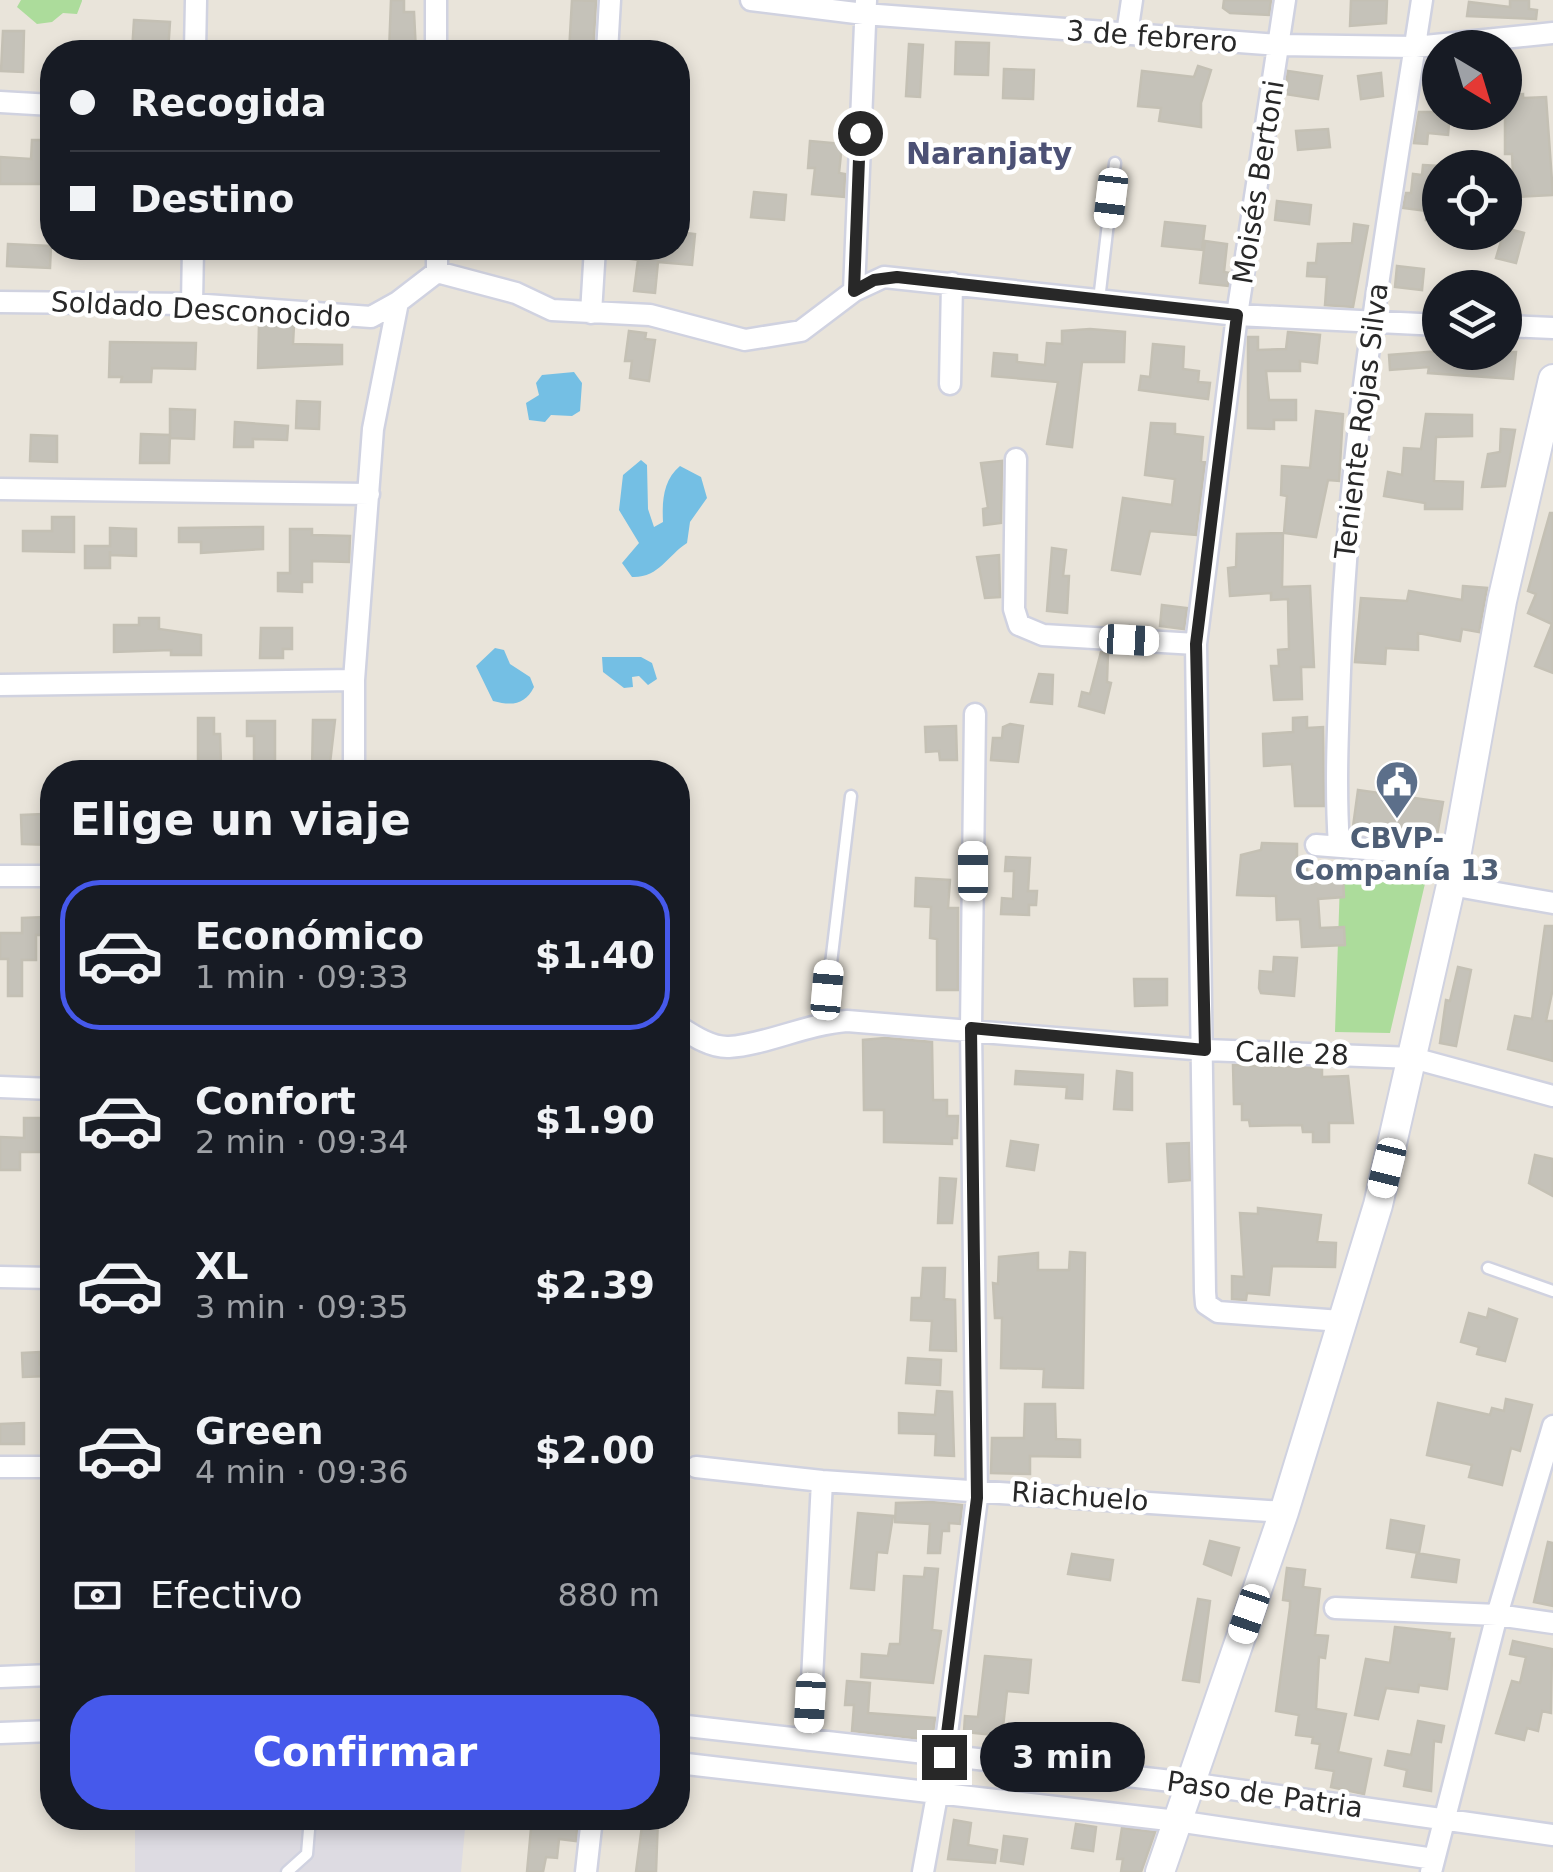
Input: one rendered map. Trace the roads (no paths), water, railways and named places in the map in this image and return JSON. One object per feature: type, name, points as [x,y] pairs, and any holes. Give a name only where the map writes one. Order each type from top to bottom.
[{"type":"main road","points":[[1160,1872],[1284,1512],[1378,1205],[1451,884],[1502,601],[1553,378]]},
{"type":"street","points":[[195,40],[196,0]]},
{"type":"street","points":[[436,0],[436,40]]},
{"type":"street","points":[[608,40],[610,0]]},
{"type":"street","name":"3 de febrero","points":[[751,0],[1280,45],[1415,48],[1553,33]]},
{"type":"street","points":[[1127,34],[1132,0]]},
{"type":"street","name":"Moisés Bertoni","points":[[1285,0],[1237,315],[1196,644],[1206,1304],[1218,1312],[1341,1321]]},
{"type":"street","name":"Teniente Rojas Silva","points":[[1339,845],[1336,802],[1344,566],[1370,323],[1422,0]]},
{"type":"street","points":[[854,291],[865,7]]},
{"type":"street","points":[[0,102],[40,104]]},
{"type":"street","points":[[192,304],[193,260]]},
{"type":"street","points":[[438,260],[438,272],[516,294],[552,310],[650,315],[745,340],[801,332],[854,291],[884,277],[1237,315],[1422,324]]},
{"type":"street","points":[[591,313],[594,260]]},
{"type":"street","name":"Soldado Desconocido","points":[[0,302],[192,304],[371,317],[395,308],[438,272]]},
{"type":"street","points":[[950,384],[952,283]]},
{"type":"street","points":[[354,760],[354,680],[372,429],[395,308]]},
{"type":"street","points":[[1522,327],[1553,328]]},
{"type":"street","points":[[1016,459],[1014,609],[1018,625],[1043,636],[1196,644]]},
{"type":"street","points":[[0,489],[370,494]]},
{"type":"street","points":[[0,685],[354,680]]},
{"type":"street","points":[[923,1872],[944,1757],[977,1488],[971,1028],[975,714]]},
{"type":"street","points":[[1316,845],[1456,856]]},
{"type":"street","points":[[0,876],[40,876]]},
{"type":"street","points":[[1451,884],[1553,902]]},
{"type":"street","name":"Calle 28","points":[[690,1034],[728,1048],[824,1022],[847,1021],[971,1028],[1205,1050],[1413,1058],[1553,1096]]},
{"type":"street","points":[[0,1087],[40,1089]]},
{"type":"street","points":[[0,1277],[40,1278]]},
{"type":"street","points":[[1432,1865],[1497,1615],[1553,1426]]},
{"type":"street","points":[[0,1467],[40,1466]]},
{"type":"street","name":"Riachuelo","points":[[696,1467],[822,1482],[977,1488],[1284,1512]]},
{"type":"street","points":[[809,1740],[822,1482]]},
{"type":"street","points":[[1335,1608],[1497,1615],[1553,1623]]},
{"type":"street","points":[[0,1677],[40,1675]]},
{"type":"street","name":"Paso de Patria","points":[[690,1726],[1189,1783],[1553,1835]]},
{"type":"street","points":[[0,1733],[40,1731]]},
{"type":"street","name":"Paso de Patria","points":[[690,1764],[1177,1821],[1432,1865]]},
{"type":"street","points":[[586,1872],[591,1830]]},
{"type":"lane","points":[[1098,301],[1115,163]]},
{"type":"lane","points":[[824,1022],[851,796]]},
{"type":"lane","points":[[1488,1268],[1553,1292]]},
{"type":"lane","points":[[301,1872],[309,1830]]},
{"type":"lane","points":[[287,1872],[307,1854]]},
{"type":"water","points":[[574,372],[582,383],[580,411],[572,416],[551,415],[545,422],[529,420],[526,403],[539,395],[536,383],[542,375]]},
{"type":"water","points":[[641,460],[647,465],[648,509],[654,527],[663,522],[667,485],[680,466],[701,477],[707,498],[690,522],[687,543],[656,570],[632,577],[622,563],[639,543],[619,510],[623,475]]},
{"type":"water","points":[[495,648],[504,650],[510,664],[530,677],[534,687],[522,701],[493,701],[476,666]]},
{"type":"water","points":[[602,657],[641,657],[652,663],[657,679],[648,685],[639,676],[632,677],[633,687],[624,688],[603,672]]},
{"type":"place","name":"CBVP- Companía 13","points":[[1397,820]]},
{"type":"district","name":"Naranjaty","points":[[989,154]]}]
